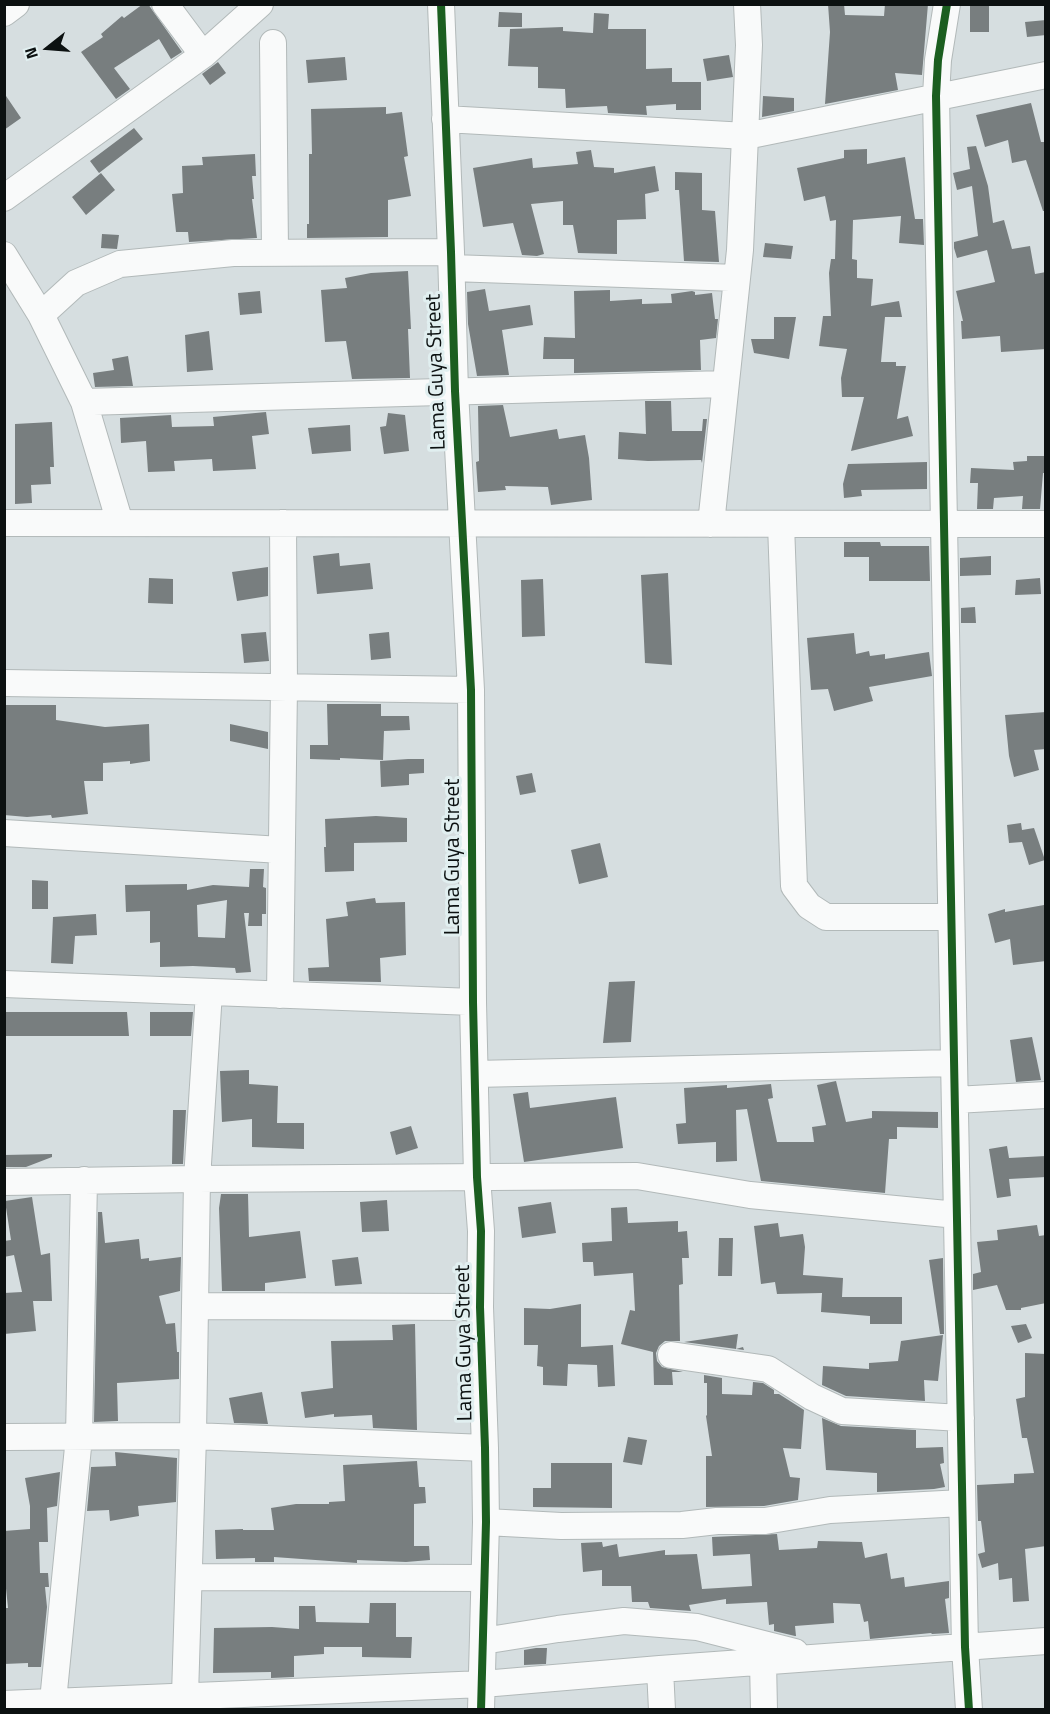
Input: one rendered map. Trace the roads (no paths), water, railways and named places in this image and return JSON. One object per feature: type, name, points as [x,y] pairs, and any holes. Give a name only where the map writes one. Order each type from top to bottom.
[{"type":"street","points":[[4,13],[16,4]]},
{"type":"street","points":[[165,4],[202,55]]},
{"type":"street","points":[[4,198],[202,55],[260,4]]},
{"type":"street","name":"Lama Guya Street","points":[[441,4],[455,391],[471,690],[473,1002],[477,1177],[481,1231],[480,1307],[486,1522],[481,1710]]},
{"type":"street","points":[[711,524],[737,278],[746,136],[749,45],[747,4]]},
{"type":"street","points":[[947,4],[938,60],[936,96],[962,1503],[965,1647],[969,1710]]},
{"type":"street","points":[[273,43],[275,251]]},
{"type":"street","points":[[445,119],[746,136],[1046,75]]},
{"type":"street","points":[[36,306],[76,283],[120,264],[275,251],[737,278]]},
{"type":"street","points":[[4,255],[36,306],[84,402],[120,523]]},
{"type":"street","points":[[84,402],[725,384]]},
{"type":"street","points":[[4,523],[1046,524]]},
{"type":"street","points":[[280,995],[284,686],[283,523]]},
{"type":"street","points":[[781,524],[794,886],[809,906],[826,917],[951,917]]},
{"type":"street","points":[[4,683],[471,690]]},
{"type":"street","points":[[4,833],[281,850]]},
{"type":"street","points":[[4,984],[473,1002]]},
{"type":"street","points":[[185,1695],[194,1436],[197,1179],[209,992]]},
{"type":"street","points":[[475,1074],[954,1063]]},
{"type":"street","points":[[955,1100],[1046,1095]]},
{"type":"street","points":[[4,1182],[637,1176],[750,1195],[957,1215]]},
{"type":"street","points":[[53,1701],[79,1437],[84,1180]]},
{"type":"street","points":[[195,1306],[480,1307]]},
{"type":"street","points":[[671,1355],[768,1369],[812,1397],[843,1411],[961,1418]]},
{"type":"street","points":[[4,1437],[194,1436],[485,1448]]},
{"type":"street","points":[[486,1522],[561,1526],[682,1526],[717,1521],[765,1521],[830,1510],[962,1503]]},
{"type":"street","points":[[189,1577],[484,1578]]},
{"type":"street","points":[[483,1641],[624,1621],[697,1627],[816,1657]]},
{"type":"street","points":[[13,1705],[185,1695],[248,1701],[483,1684],[660,1668],[1046,1641]]},
{"type":"street","points":[[763,1661],[764,1710]]},
{"type":"street","points":[[660,1668],[662,1710]]}]
